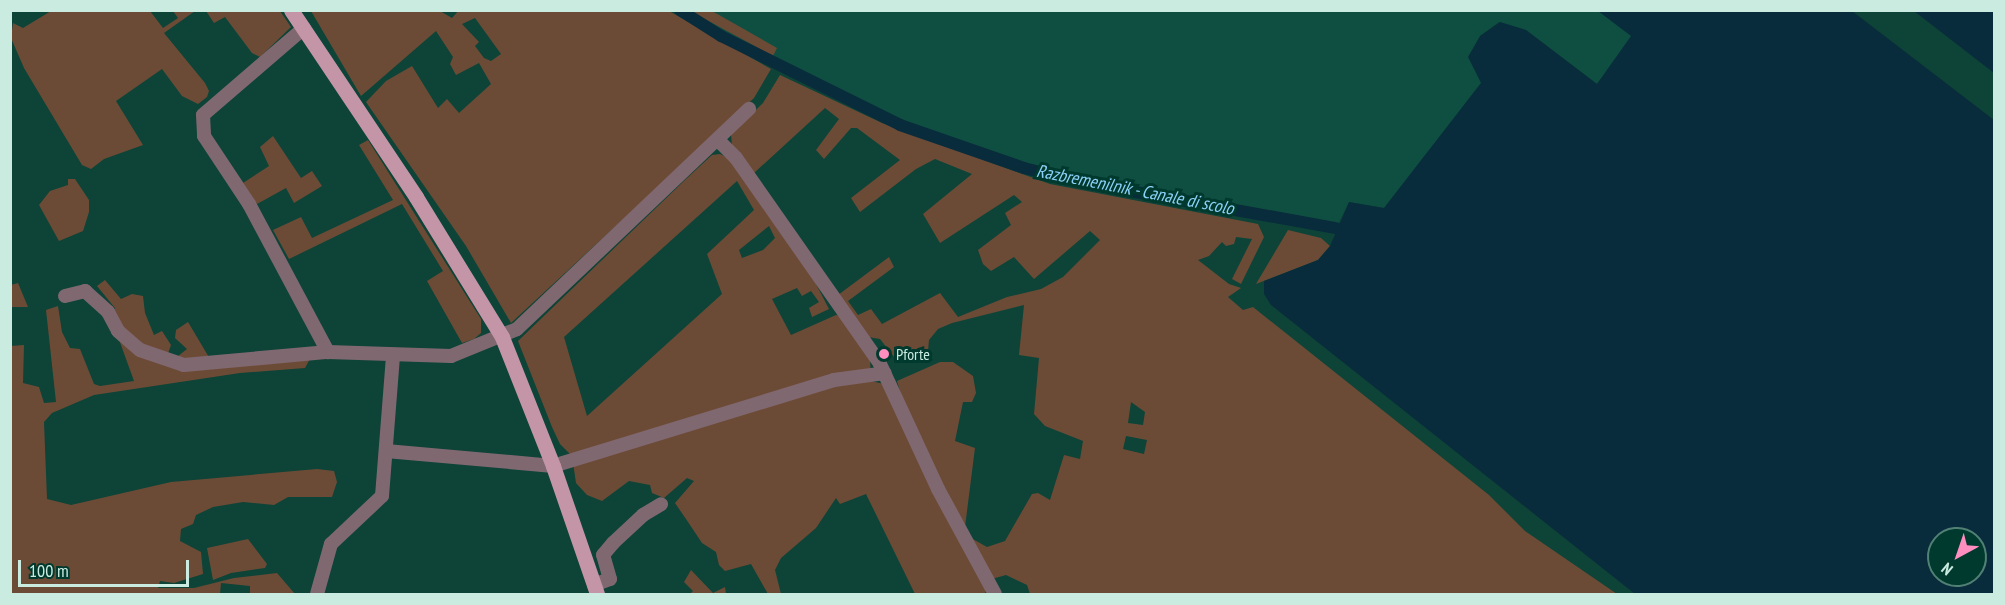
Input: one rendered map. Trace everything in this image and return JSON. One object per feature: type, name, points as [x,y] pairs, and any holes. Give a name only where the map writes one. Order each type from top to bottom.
[{"type":"main road","points":[[291,10],[454,256],[502,337],[553,466],[595,590]]},
{"type":"street","points":[[304,28],[203,115],[204,136],[249,204],[328,352]]},
{"type":"street","points":[[65,296],[85,291],[108,312],[118,331],[140,350],[184,365],[328,352],[393,356],[451,356],[517,329],[719,141],[749,109]]},
{"type":"street","points":[[719,141],[789,231],[885,373],[938,489],[995,594]]},
{"type":"street","points":[[317,594],[331,544],[382,496],[393,356]]},
{"type":"street","points":[[386,452],[553,466],[834,380],[885,373]]},
{"type":"street","points":[[595,590],[610,579],[603,555],[643,515],[661,504]]},
{"type":"shaded area","points":[[459,10],[669,11],[771,69],[754,98],[511,323],[466,246],[366,102],[386,81],[412,66],[438,108],[447,99],[459,113],[491,84],[479,63],[456,75],[450,64],[453,57],[436,31],[361,96],[311,11],[440,11],[452,18]],"holes":[[[475,18],[501,54],[491,61],[484,58],[475,46],[479,42],[462,24]]]},
{"type":"shaded area","points":[[1598,10],[1632,36],[1597,84],[1526,30],[1499,22],[1480,36],[1481,83],[1384,208],[1349,202],[1336,228],[1080,182],[1024,168],[900,125],[721,36],[680,11]]},
{"type":"shaded area","points":[[51,11],[150,11],[163,28],[178,18],[173,11],[195,11],[164,33],[205,83],[209,91],[207,97],[198,104],[182,96],[162,69],[116,101],[143,145],[104,159],[91,169],[82,165],[24,68],[11,38],[13,23],[23,28]]},
{"type":"shaded area","points":[[206,11],[280,11],[291,27],[260,57],[252,53],[225,17],[214,23]]},
{"type":"shaded area","points":[[690,11],[712,11],[777,48],[773,56]]},
{"type":"shaded area","points":[[780,75],[882,123],[1050,184],[1258,224],[1264,237],[1241,284],[1232,279],[1252,239],[1236,237],[1234,244],[1226,246],[1222,242],[1209,256],[1198,260],[1229,284],[1241,288],[1228,297],[1243,310],[1253,307],[1489,495],[1525,531],[1617,594],[1030,594],[1027,585],[1006,575],[988,580],[985,594],[915,594],[866,494],[840,504],[836,498],[816,528],[781,558],[775,570],[781,594],[768,594],[751,564],[725,571],[719,565],[716,552],[702,543],[675,503],[694,481],[687,478],[664,498],[652,493],[650,485],[629,481],[602,501],[587,495],[576,483],[572,456],[560,444],[552,427],[518,341],[712,155],[720,154],[732,160],[805,263],[829,309],[812,317],[809,308],[819,302],[811,291],[802,296],[797,288],[772,299],[791,335],[836,315],[842,316],[870,357],[871,381],[884,384],[909,420],[897,381],[940,362],[953,362],[973,376],[976,393],[972,402],[963,402],[955,441],[975,448],[965,527],[971,538],[987,547],[1005,541],[1032,494],[1038,493],[1050,500],[1064,455],[1080,459],[1083,441],[1045,426],[1034,414],[1039,358],[1019,355],[1024,305],[952,323],[938,329],[929,340],[928,351],[895,358],[880,339],[868,337],[838,295],[889,257],[894,267],[848,301],[858,315],[871,309],[882,324],[940,293],[958,317],[1007,297],[1041,289],[1063,277],[1100,240],[1090,231],[1034,279],[1014,257],[991,271],[983,264],[978,250],[1011,225],[1005,213],[1022,202],[1014,195],[940,243],[923,214],[972,174],[935,159],[916,169],[860,212],[851,198],[900,160],[857,128],[851,128],[824,159],[816,150],[839,119],[825,108],[754,173],[732,146],[731,134],[763,103]],"holes":[[[737,181],[754,210],[707,254],[722,294],[587,416],[564,337]],[[769,226],[775,238],[763,250],[742,258],[739,250]],[[1131,402],[1145,412],[1143,425],[1128,423]],[[1126,436],[1147,440],[1144,454],[1123,449]]]},
{"type":"shaded area","points":[[273,136],[301,178],[312,171],[322,186],[294,203],[286,188],[257,204],[243,183],[269,166],[260,147]]},
{"type":"shaded area","points":[[368,140],[481,319],[481,333],[474,339],[462,343],[427,281],[443,271],[402,204],[289,259],[273,230],[301,217],[312,238],[393,200],[359,145]]},
{"type":"shaded area","points":[[68,179],[75,179],[89,200],[89,212],[83,231],[59,241],[39,205],[50,191],[68,185]]},
{"type":"shaded area","points":[[1288,230],[1321,238],[1330,246],[1318,260],[1256,284]]},
{"type":"shaded area","points":[[105,280],[121,299],[132,294],[143,296],[145,313],[154,335],[162,331],[171,345],[166,359],[133,341],[113,317],[115,308],[97,286]]},
{"type":"shaded area","points":[[18,283],[28,307],[11,307],[11,285]]},
{"type":"shaded area","points":[[58,306],[62,332],[70,348],[80,349],[94,384],[100,386],[134,381],[117,334],[150,360],[312,355],[305,368],[240,373],[94,395],[52,413],[44,422],[47,499],[71,505],[171,482],[317,469],[334,471],[337,482],[332,497],[288,497],[274,505],[243,502],[213,507],[196,515],[193,524],[181,529],[180,541],[201,552],[203,574],[174,583],[160,581],[158,588],[194,588],[234,578],[277,573],[295,594],[250,594],[250,586],[221,583],[220,594],[11,594],[10,346],[24,345],[23,383],[39,387],[44,403],[56,402],[46,310]]},
{"type":"shaded area","points":[[188,322],[210,359],[173,360],[187,349],[175,338],[176,330]]},
{"type":"shaded area","points":[[248,539],[267,564],[265,568],[231,573],[213,580],[207,548]]},
{"type":"shaded area","points":[[691,570],[713,593],[725,587],[726,594],[690,594],[693,591],[684,582]]},
{"type":"water","points":[[1598,11],[1994,11],[1994,594],[1635,594],[1271,305],[1264,294],[1264,281],[1318,260],[1330,246],[1349,202],[1384,208],[1481,83],[1468,57],[1480,36],[1500,22],[1526,30],[1597,84],[1631,36]]},
{"type":"pier","points":[[1852,11],[1914,11],[1994,73],[1994,120]]},
{"type":"waterway","name":"Razbremenilnik - Canale di scolo","points":[[680,10],[721,36],[900,125],[1024,168],[1080,182],[1336,228]]},
{"type":"place","name":"Pforte","points":[[884,354]]}]
